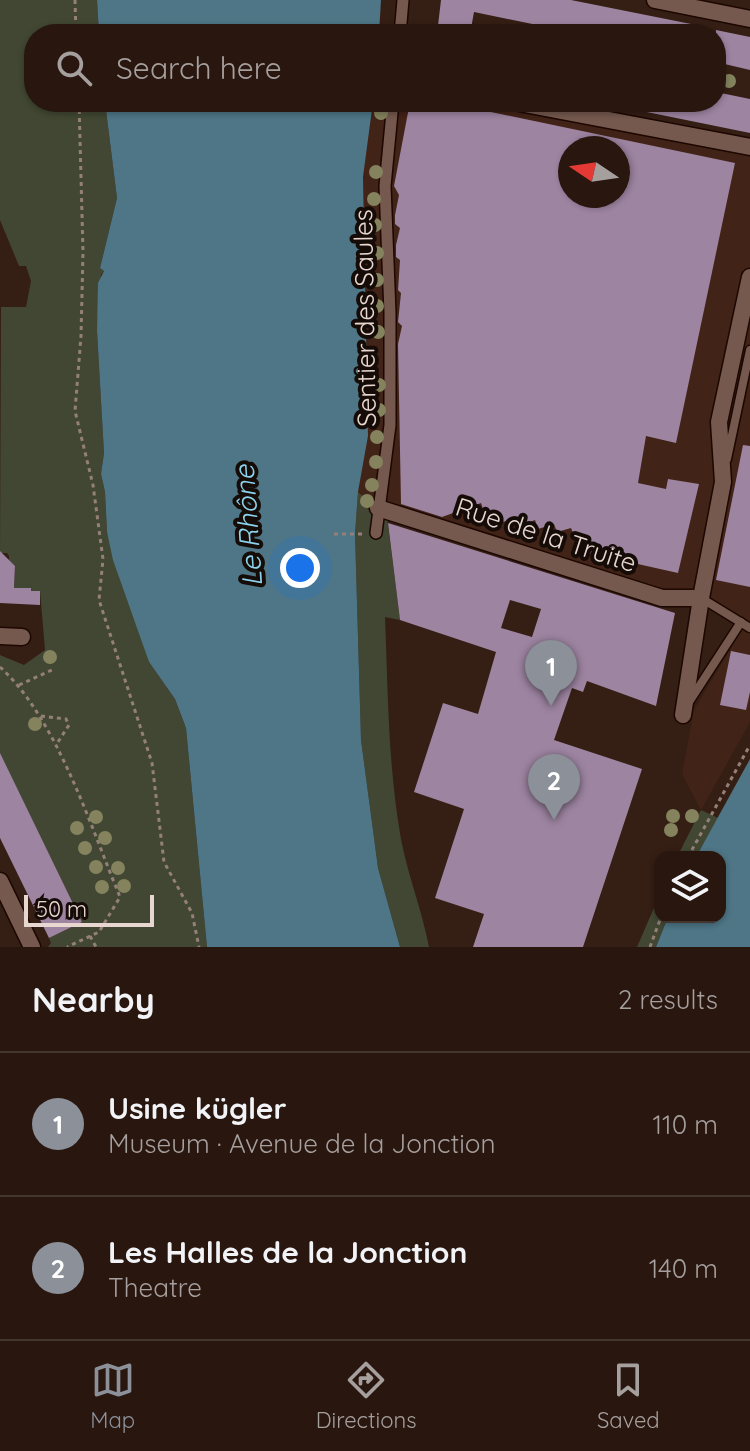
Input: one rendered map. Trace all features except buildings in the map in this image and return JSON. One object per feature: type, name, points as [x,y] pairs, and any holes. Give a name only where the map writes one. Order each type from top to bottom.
[{"type":"street","points":[[401,24],[403,0]]},
{"type":"street","points":[[655,0],[750,19]]},
{"type":"street","name":"Sentier des Saules","points":[[376,533],[390,425],[385,186],[392,112]]},
{"type":"street","points":[[566,112],[750,147]]},
{"type":"street","points":[[683,711],[723,482],[719,422],[743,368],[750,277]]},
{"type":"street","name":"Rue de la Truite","points":[[378,508],[662,598],[701,598]]},
{"type":"street","points":[[0,636],[22,637]]},
{"type":"street","points":[[0,881],[32,947]]},
{"type":"lane","points":[[743,368],[750,350]]},
{"type":"lane","points":[[701,598],[750,628]]},
{"type":"lane","points":[[683,711],[741,622]]},
{"type":"path","points":[[75,0],[76,24]]},
{"type":"path","points":[[79,112],[82,266],[75,411],[93,485],[103,559],[99,600],[152,763],[164,862],[192,913],[199,947]]},
{"type":"path","points":[[334,534],[357,534]]},
{"type":"path","points":[[0,667],[19,685],[41,716],[120,897],[101,929],[67,947]]},
{"type":"path","points":[[19,685],[54,669]]},
{"type":"path","points":[[41,716],[66,719],[69,725],[56,746]]},
{"type":"path","points":[[691,851],[750,745]]},
{"type":"path","points":[[650,947],[659,923]]},
{"type":"path","points":[[90,936],[96,947]]},
{"type":"shaded area","points":[[372,112],[536,112],[750,152],[750,722],[701,810],[682,774],[694,710],[748,620],[662,598],[378,508],[358,492],[368,436],[363,177]]},
{"type":"green space","points":[[0,0],[97,0],[98,24],[24,24],[24,112],[106,112],[117,198],[100,268],[104,271],[101,275],[97,331],[104,453],[101,474],[107,532],[149,662],[175,699],[186,728],[207,947],[48,947],[51,943],[49,938],[82,922],[0,754],[0,655],[24,665],[45,650],[40,591],[31,591],[31,588],[14,591],[15,566],[9,564],[7,553],[0,553],[1,307],[26,307],[31,281],[26,266],[19,266],[0,220]]},
{"type":"green space","points":[[358,492],[387,517],[400,620],[385,617],[393,784],[404,853],[429,947],[400,947],[378,868],[361,740],[355,534]]},
{"type":"green space","points":[[701,810],[718,818],[699,851],[680,851]]},
{"type":"green space","points":[[654,908],[654,923],[666,923],[656,947],[637,947]]},
{"type":"water","points":[[97,0],[381,0],[380,24],[98,24]]},
{"type":"water","name":"Le Rhône","points":[[106,112],[372,112],[363,177],[368,436],[358,492],[355,534],[361,740],[378,868],[400,947],[207,947],[186,728],[175,699],[149,662],[113,560],[107,532],[101,474],[104,453],[97,331],[98,283],[104,271],[100,268],[117,198]]},
{"type":"water","points":[[750,759],[750,947],[656,947],[666,923],[726,923],[726,851],[699,851]]},
{"type":"place","name":"Usine kügler","points":[[551,706]]},
{"type":"place","name":"Les Halles de la Jonction","points":[[554,820]]}]
